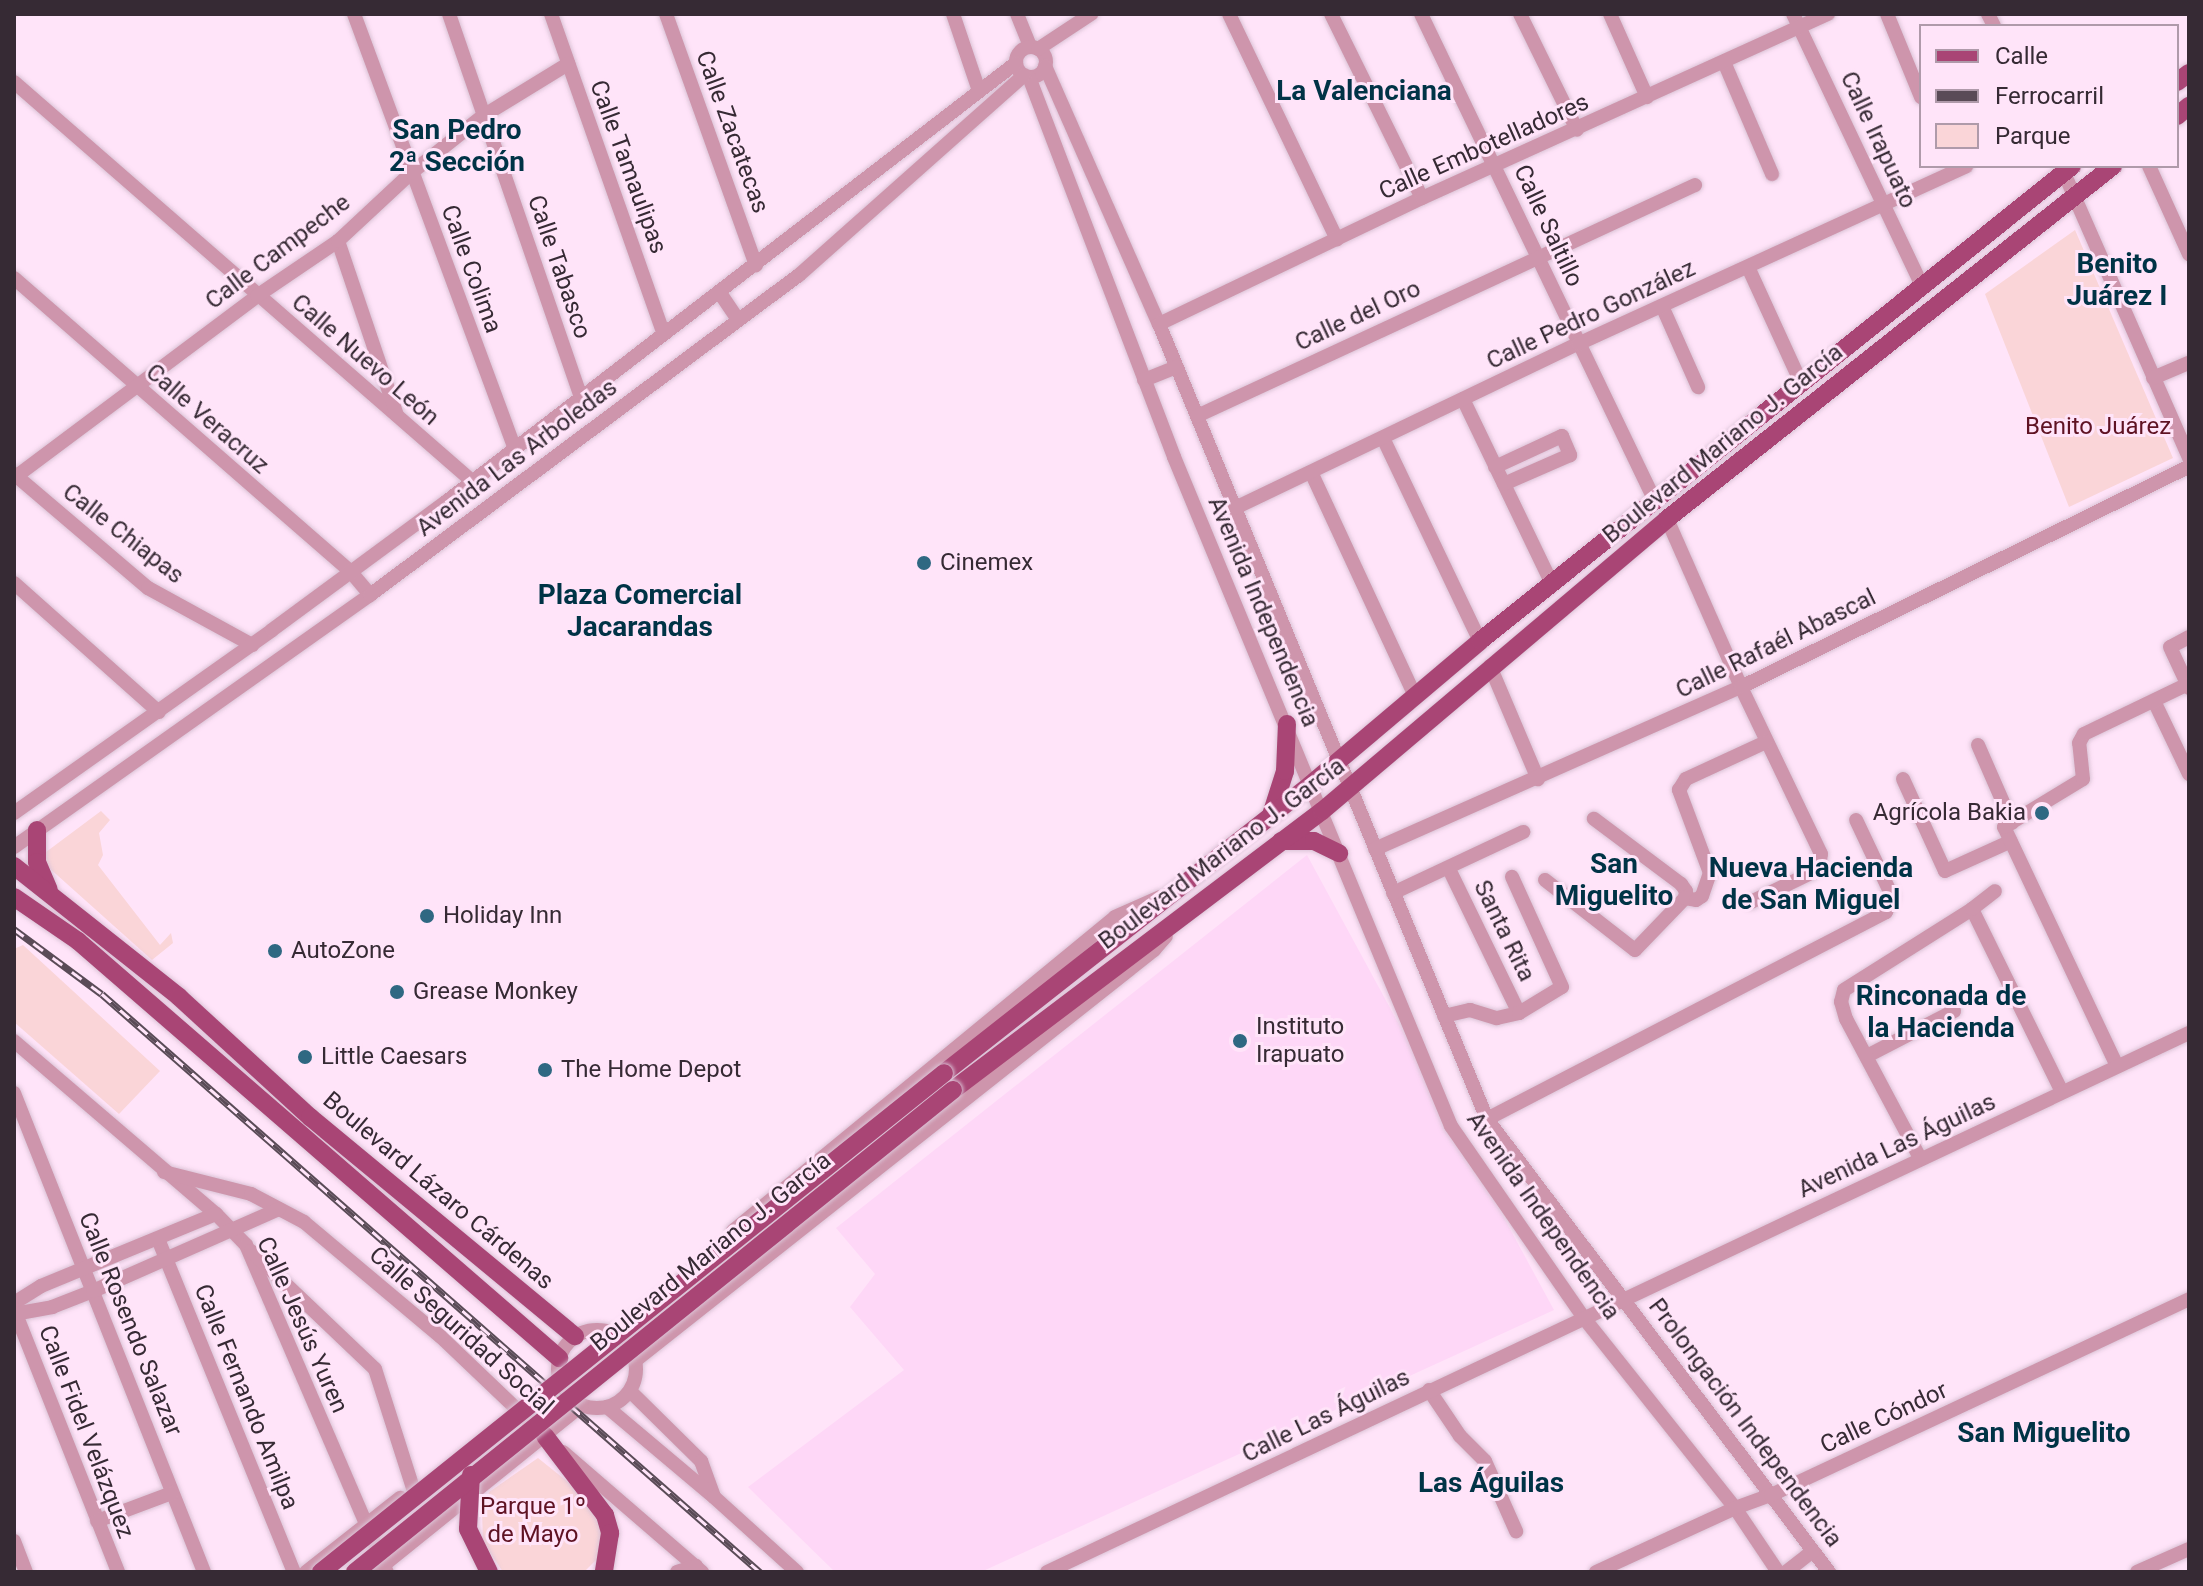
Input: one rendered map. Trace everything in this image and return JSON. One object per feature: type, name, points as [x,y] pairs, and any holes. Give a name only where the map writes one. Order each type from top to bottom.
[{"type":"main road","name":"Boulevard Mariano J. García","points":[[321,1572],[944,1073],[1311,784],[1480,641],[2066,168]]},
{"type":"main road","name":"Boulevard Mariano J. García","points":[[355,1572],[471,1475],[953,1090],[1322,811],[1667,519],[2110,168]]},
{"type":"main road","points":[[1270,816],[1285,771],[1287,724]]},
{"type":"main road","points":[[37,830],[37,862],[51,893]]},
{"type":"main road","points":[[1279,841],[1314,841],[1339,853]]},
{"type":"main road","name":"Boulevard Lázaro Cárdenas","points":[[14,866],[179,997],[310,1117],[575,1336]]},
{"type":"main road","name":"Boulevard Lázaro Cárdenas","points":[[14,897],[78,941],[205,1050],[559,1367]]},
{"type":"main road","points":[[205,1050],[231,1060],[245,1057]]},
{"type":"main road","points":[[545,1436],[605,1515],[610,1533],[604,1572]]},
{"type":"main road","points":[[471,1475],[468,1529],[489,1572]]},
{"type":"street","name":"Calle Colima","points":[[354,14],[515,449]]},
{"type":"street","name":"Calle Tabasco","points":[[449,14],[581,397]]},
{"type":"street","name":"Calle Tamaulipas","points":[[551,14],[664,334]]},
{"type":"street","name":"Calle Zacatecas","points":[[666,14],[756,265]]},
{"type":"street","points":[[953,14],[979,91]]},
{"type":"street","points":[[1017,14],[1034,48],[1043,53],[1045,66],[1036,76],[1023,72],[1020,52],[1034,48],[1091,14]]},
{"type":"street","points":[[1229,14],[1337,239]]},
{"type":"street","points":[[1331,14],[1422,198]]},
{"type":"street","name":"Calle Saltillo","points":[[1421,14],[1655,501]]},
{"type":"street","points":[[1520,14],[1577,130]]},
{"type":"street","points":[[1610,14],[1647,97]]},
{"type":"street","name":"Calle Embotelladores","points":[[1159,324],[1422,198],[1724,62],[1796,21],[1828,14]]},
{"type":"street","points":[[1887,14],[1919,92]]},
{"type":"street","name":"Calle Irapuato","points":[[1796,21],[1922,286]]},
{"type":"street","points":[[1724,62],[1772,174]]},
{"type":"street","name":"Calle Campeche","points":[[15,476],[257,296],[338,241],[411,173],[483,116],[568,64]]},
{"type":"street","name":"Avenida Independencia","points":[[1045,66],[1159,324],[1487,1119],[1625,1301]]},
{"type":"street","name":"Avenida Las Arboledas","points":[[14,813],[351,572],[720,293],[979,91],[1023,72]]},
{"type":"street","name":"Avenida Las Arboledas","points":[[14,847],[370,595],[799,275],[1023,72]]},
{"type":"street","name":"Avenida Independencia","points":[[1023,72],[1144,380],[1451,1126],[1584,1318],[1735,1508]]},
{"type":"street","name":"Calle Nuevo León","points":[[14,82],[472,481]]},
{"type":"street","name":"Calle Pedro González","points":[[1235,508],[1578,344],[1962,168]]},
{"type":"street","points":[[2066,168],[2073,197],[2189,458]]},
{"type":"street","points":[[2150,168],[2183,222],[2189,254]]},
{"type":"street","name":"Calle del Oro","points":[[1197,416],[1695,185]]},
{"type":"street","points":[[1073,198],[1099,187]]},
{"type":"street","points":[[338,241],[397,416]]},
{"type":"street","points":[[1748,267],[1801,383]]},
{"type":"street","name":"Calle Veracruz","points":[[14,278],[351,572],[370,595]]},
{"type":"street","points":[[720,293],[738,320]]},
{"type":"street","points":[[1662,306],[1698,387]]},
{"type":"street","points":[[2153,378],[2189,363]]},
{"type":"street","points":[[1144,380],[1177,367]]},
{"type":"street","points":[[1463,399],[1552,584]]},
{"type":"street","points":[[1495,467],[1562,436],[1570,455],[1504,484]]},
{"type":"street","points":[[1383,438],[1480,641]]},
{"type":"street","name":"Calle Rafaél Abascal","points":[[1375,849],[1741,687],[2189,467]]},
{"type":"street","points":[[1311,472],[1415,696]]},
{"type":"street","name":"Calle Chiapas","points":[[15,476],[148,588],[252,645]]},
{"type":"street","points":[[1667,519],[1766,742],[1821,854],[1819,866],[1811,873],[1751,902]]},
{"type":"street","points":[[14,583],[159,712]]},
{"type":"street","points":[[272,630],[289,652]]},
{"type":"street","points":[[2117,1066],[2004,827],[2083,779],[2079,743],[2084,734],[2188,686],[2170,647],[2189,637]]},
{"type":"street","points":[[1490,666],[1538,779]]},
{"type":"street","points":[[2154,701],[2189,774]]},
{"type":"street","points":[[1594,819],[1696,900],[1702,896],[1710,873],[1679,790],[1686,779],[1766,742]]},
{"type":"street","points":[[1978,745],[2012,823]]},
{"type":"street","points":[[1903,779],[1945,871],[2011,841]]},
{"type":"street","points":[[1487,1119],[1886,912],[1892,896],[1856,820]]},
{"type":"street","points":[[1393,893],[1523,832]]},
{"type":"street","name":"Santa Rita","points":[[1449,869],[1519,1013]]},
{"type":"street","points":[[1444,1016],[1470,1010],[1497,1018],[1519,1013],[1562,987],[1512,877]]},
{"type":"street","points":[[1545,880],[1635,950],[1683,891]]},
{"type":"street","points":[[611,1332],[1115,917],[1178,888]]},
{"type":"street","points":[[1920,1158],[1846,1019],[1841,1002],[1844,990],[1972,909],[1995,891]]},
{"type":"street","points":[[636,1360],[1154,950],[1190,909]]},
{"type":"street","points":[[1972,909],[2062,1092]]},
{"type":"street","points":[[1867,1056],[1954,1011]]},
{"type":"street","name":"Avenida Las Águilas","points":[[1625,1301],[1920,1158],[2189,1033]]},
{"type":"street","name":"Calle Jesús Yuren","points":[[14,1041],[216,1214],[246,1245],[366,1524],[382,1569]]},
{"type":"street","name":"Calle Rosendo Salazar","points":[[14,1093],[204,1572]]},
{"type":"street","points":[[852,1132],[872,1145],[878,1168]]},
{"type":"street","name":"Calle Seguridad Social","points":[[164,1172],[251,1194],[304,1222],[440,1336],[545,1436],[699,1569]]},
{"type":"street","points":[[15,1310],[52,1307],[167,1261],[279,1209]]},
{"type":"street","points":[[15,1310],[41,1286],[216,1214]]},
{"type":"street","points":[[202,1221],[211,1240]]},
{"type":"street","name":"Calle Fernando Amilpa","points":[[158,1239],[294,1572]]},
{"type":"street","points":[[246,1245],[375,1369],[413,1488]]},
{"type":"street","name":"Calle Cóndor","points":[[1596,1572],[1735,1508],[1771,1495],[2189,1299]]},
{"type":"street","points":[[650,1300],[655,1316],[676,1328]]},
{"type":"street","name":"Calle Las Águilas","points":[[1047,1572],[1429,1390],[1625,1301]]},
{"type":"street","name":"Prolongación Independencia","points":[[1625,1301],[1829,1572]]},
{"type":"street","name":"Calle Fidel Velázquez","points":[[15,1310],[118,1572]]},
{"type":"street","points":[[306,1572],[516,1407],[559,1367],[575,1336],[593,1329],[611,1332],[622,1338],[636,1360],[635,1381],[630,1391],[607,1407]]},
{"type":"street","points":[[559,1367],[566,1393],[582,1405],[607,1407],[797,1572]]},
{"type":"street","points":[[1429,1390],[1460,1436],[1485,1461],[1516,1531]]},
{"type":"street","points":[[630,1391],[701,1461],[714,1497]]},
{"type":"street","points":[[382,1569],[582,1405]]},
{"type":"street","points":[[97,1521],[172,1493]]},
{"type":"street","points":[[1735,1508],[1778,1572]]},
{"type":"street","points":[[14,1541],[26,1572]]},
{"type":"street","points":[[2137,1572],[2170,1565],[2189,1549]]},
{"type":"street","points":[[1786,1572],[1813,1551]]},
{"type":"street","points":[[677,1572],[699,1569]]},
{"type":"shaded area","name":"Instituto Irapuato","points":[[1307,855],[1554,1310],[981,1572],[835,1572],[748,1487],[904,1370],[850,1307],[875,1274],[836,1228]]},
{"type":"green space","name":"Benito Juárez","points":[[2075,230],[2173,458],[2069,507],[1985,294]]},
{"type":"green space","points":[[101,811],[110,820],[99,833],[103,855],[98,865],[160,945],[171,933],[173,943],[152,960],[47,866],[42,855]]},
{"type":"green space","points":[[23,945],[160,1071],[119,1114],[14,1022],[14,949]]},
{"type":"green space","name":"Parque 1º de Mayo","points":[[538,1458],[568,1482],[597,1512],[603,1525],[599,1557],[584,1572],[503,1572],[483,1542],[482,1511],[489,1492]]},
{"type":"railway","points":[[14,929],[102,994],[760,1572]]},
{"type":"place","name":"Cinemex","points":[[924,563]]},
{"type":"place","name":"Agrícola Bakia","points":[[2042,813]]},
{"type":"place","name":"Holiday Inn","points":[[427,916]]},
{"type":"place","name":"AutoZone","points":[[275,951]]},
{"type":"place","name":"Grease Monkey","points":[[397,992]]},
{"type":"place","name":"Instituto Irapuato","points":[[1240,1041]]},
{"type":"place","name":"Little Caesars","points":[[305,1057]]},
{"type":"place","name":"The Home Depot","points":[[545,1070]]},
{"type":"district","name":"La Valenciana","points":[[1364,91]]},
{"type":"district","name":"San Pedro 2ª Sección","points":[[457,146]]},
{"type":"district","name":"Benito Juárez I","points":[[2117,280]]},
{"type":"district","name":"Plaza Comercial Jacarandas","points":[[640,611]]},
{"type":"district","name":"San Miguelito","points":[[1614,880]]},
{"type":"district","name":"Nueva Hacienda de San Miguel","points":[[1811,884]]},
{"type":"district","name":"Rinconada de la Hacienda","points":[[1941,1012]]},
{"type":"district","name":"San Miguelito","points":[[2044,1433]]},
{"type":"district","name":"Las Águilas","points":[[1491,1483]]}]
